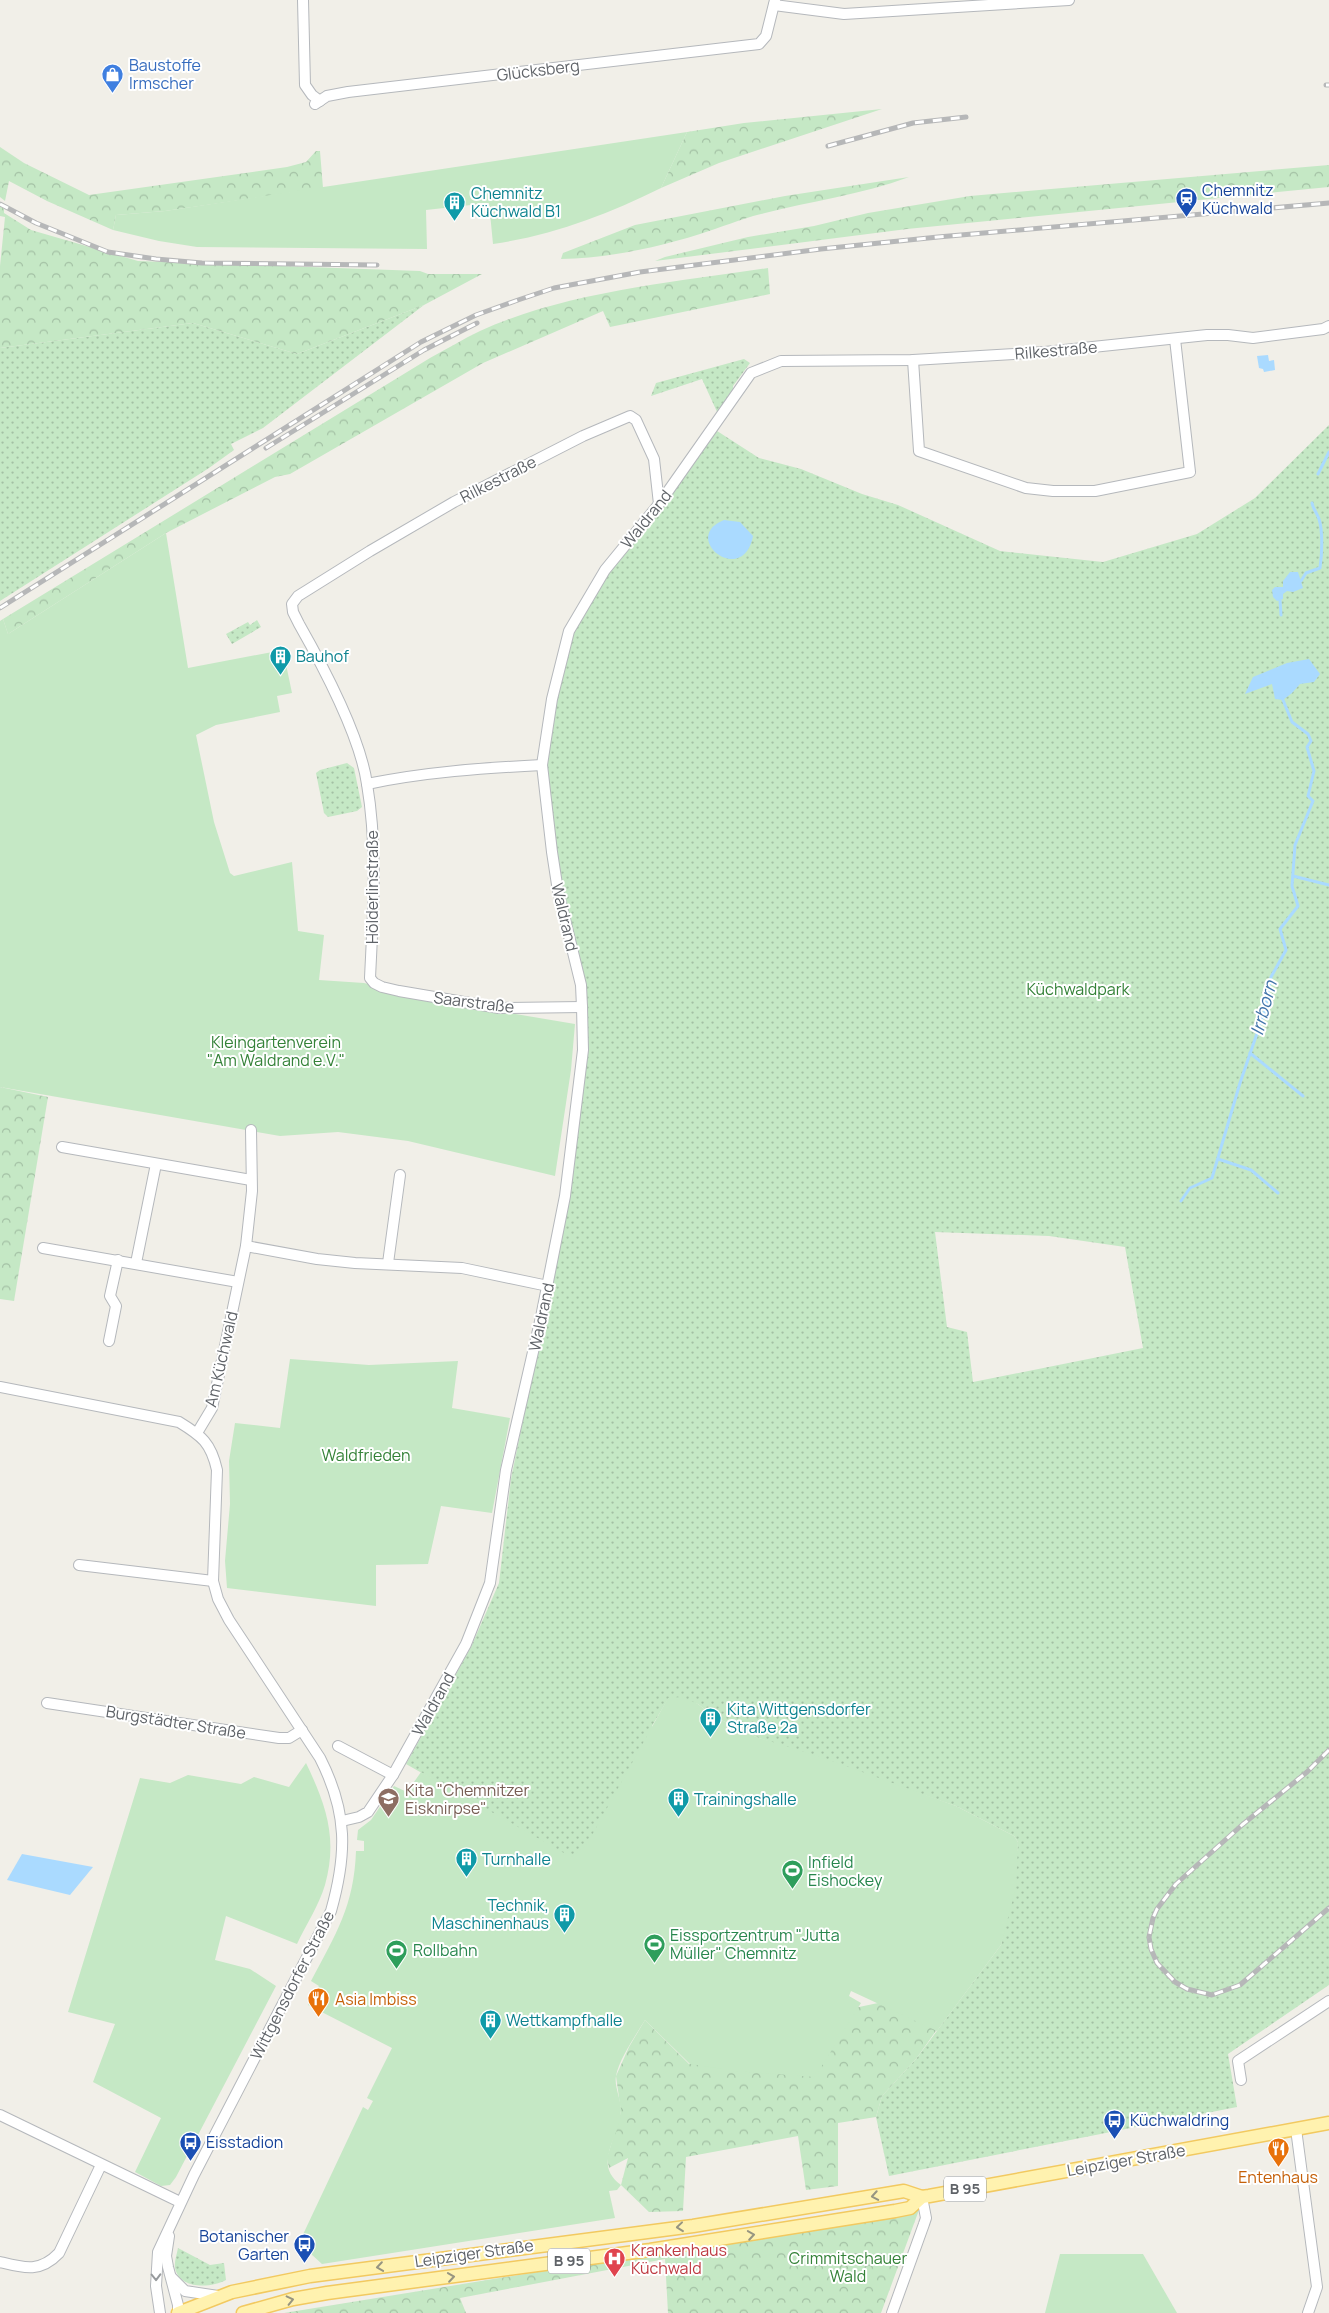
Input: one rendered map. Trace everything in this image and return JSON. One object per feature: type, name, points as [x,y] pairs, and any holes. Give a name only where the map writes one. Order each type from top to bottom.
[{"type":"main road","name":"Leipziger Straße","points":[[178,2313],[218,2296],[310,2276],[693,2226],[904,2191],[922,2197],[1329,2123]]},
{"type":"main road","name":"Leipziger Straße","points":[[243,2313],[293,2299],[327,2293],[774,2231],[910,2208],[922,2197]]},
{"type":"street","name":"Glücksberg","points":[[303,0],[306,85],[317,102],[327,96],[348,92],[754,45],[763,42],[766,36],[775,3]]},
{"type":"street","points":[[775,3],[844,14],[1069,0]]},
{"type":"street","name":"Rilkestraße","points":[[782,361],[914,360],[1045,352],[1228,335],[1253,338],[1323,329],[1329,326]]},
{"type":"street","points":[[914,360],[919,451],[1026,488],[1053,491],[1095,491],[1190,472],[1175,339]]},
{"type":"street","name":"Waldrand","points":[[342,1821],[359,1817],[368,1812],[392,1775],[466,1644],[490,1584],[506,1470],[548,1286],[565,1196],[583,1050],[581,985],[552,852],[542,765],[552,699],[570,631],[606,570],[633,534],[660,504],[752,373],[782,361]]},
{"type":"street","name":"Rilkestraße","points":[[292,604],[298,596],[420,521],[583,436],[630,416],[636,420],[654,459],[660,504]]},
{"type":"street","name":"Hölderlinstraße","points":[[292,604],[296,618],[338,700],[363,765],[367,784],[375,851],[370,978]]},
{"type":"street","points":[[367,784],[400,777],[455,770],[542,765]]},
{"type":"street","name":"Saarstraße","points":[[370,978],[374,983],[382,987],[399,991],[499,1008],[582,1007]]},
{"type":"street","name":"Am Küchwald","points":[[196,1433],[212,1408],[246,1246],[251,1180],[251,1130]]},
{"type":"street","points":[[62,1147],[251,1180]]},
{"type":"street","points":[[136,1263],[156,1164]]},
{"type":"street","points":[[388,1264],[400,1176]]},
{"type":"street","points":[[246,1246],[317,1259],[462,1268],[548,1286]]},
{"type":"street","points":[[43,1248],[238,1282]]},
{"type":"street","points":[[109,1341],[116,1306],[110,1296],[118,1260]]},
{"type":"street","name":"Wittgensdorfer Straße","points":[[0,1387],[179,1422],[196,1433],[213,1452],[217,1470],[213,1580],[218,1599],[229,1620],[302,1730],[330,1778],[342,1821],[343,1847],[340,1878],[331,1911],[180,2202],[158,2252],[156,2268],[160,2313]]},
{"type":"street","points":[[79,1565],[213,1580]]},
{"type":"street","name":"Burgstädter Straße","points":[[47,1703],[278,1738],[289,1738],[302,1730]]},
{"type":"street","points":[[338,1746],[392,1775]]},
{"type":"street","points":[[1241,2080],[1238,2060],[1329,2001]]},
{"type":"street","points":[[0,2115],[180,2202]]},
{"type":"street","points":[[1296,2129],[1317,2287],[1308,2313]]},
{"type":"street","points":[[0,2262],[31,2268],[51,2262],[59,2253],[101,2165]]},
{"type":"street","points":[[892,2313],[926,2218],[922,2197]]},
{"type":"street","name":"Wittgensdorfer Straße","points":[[170,2227],[166,2256],[178,2305],[178,2313]]},
{"type":"street","points":[[170,2276],[185,2291],[218,2296]]},
{"type":"green space","points":[[882,109],[719,163],[661,188],[687,132],[744,123]]},
{"type":"green space","points":[[687,132],[661,188],[579,223],[537,235],[493,244],[489,203],[426,210],[427,249],[197,247],[159,241],[113,230],[116,215],[165,211]]},
{"type":"green space","points":[[0,147],[24,163],[89,195],[287,167],[306,162],[316,151],[320,151],[323,188],[165,211],[116,215],[113,230],[47,201],[9,181],[5,201],[0,197]]},
{"type":"green space","points":[[1329,165],[1329,187],[907,229],[655,261],[748,237],[814,226],[868,213],[970,196]]},
{"type":"green space","points":[[909,177],[854,193],[753,216],[666,244],[597,257],[561,259],[563,253],[635,225],[785,196]]},
{"type":"green space","points":[[0,206],[4,209],[4,213],[31,230],[138,261],[420,271],[428,274],[482,274],[424,305],[297,354],[193,323],[0,348],[0,266],[5,217],[0,216]]},
{"type":"green space","points":[[768,268],[770,294],[610,327],[603,311],[483,363],[290,474],[275,477],[166,533],[8,634],[3,619],[467,337],[513,318],[584,298],[621,290]]},
{"type":"green space","points":[[424,305],[263,428],[231,444],[234,450],[209,468],[0,601],[0,348],[193,323],[297,354]]},
{"type":"green space","points":[[744,359],[750,363],[733,386],[733,392],[718,414],[702,379],[651,396],[656,383]]},
{"type":"green space","name":"Küchwaldpark","points":[[1329,425],[1329,1985],[1228,2054],[1237,2107],[889,2176],[876,2117],[882,2096],[916,2059],[1001,1945],[1016,1862],[1018,1842],[1014,1836],[956,1806],[756,1737],[713,1716],[698,1704],[668,1699],[652,1726],[658,1736],[610,1842],[571,1858],[406,1764],[471,1647],[499,1583],[511,1479],[568,1198],[588,1052],[584,987],[561,892],[545,768],[555,702],[574,632],[609,571],[714,429],[759,458],[801,469],[862,494],[898,505],[1000,551],[1103,562],[1197,534],[1255,498]],"holes":[[[935,1232],[1049,1236],[1125,1247],[1143,1348],[973,1382],[967,1332],[947,1327]]]},
{"type":"green space","name":"Kleingartenverein \"Am Waldrand e.V.\"","points":[[166,533],[188,668],[283,650],[292,693],[277,696],[280,712],[216,725],[196,735],[214,822],[230,873],[234,876],[292,862],[298,931],[324,935],[319,980],[364,983],[432,1000],[575,1024],[571,1070],[555,1176],[408,1141],[338,1132],[280,1136],[0,1087],[0,621],[3,619],[8,634]]},
{"type":"green space","points":[[257,620],[261,627],[232,644],[226,634],[248,622],[250,625]]},
{"type":"green space","points":[[347,763],[354,768],[362,807],[357,811],[328,817],[324,813],[316,773],[320,770]]},
{"type":"green space","points":[[0,1087],[48,1097],[14,1301],[0,1299]]},
{"type":"green space","name":"Waldfrieden","points":[[290,1359],[369,1365],[458,1361],[452,1408],[510,1418],[492,1513],[441,1506],[428,1564],[376,1565],[376,1606],[227,1588],[225,1561],[230,1504],[229,1461],[235,1423],[280,1428]]},
{"type":"green space","name":"Eissportzentrum \"Jutta Müller\" Chemnitz","points":[[682,1697],[698,1704],[713,1716],[756,1737],[821,1757],[956,1806],[1014,1836],[1018,1842],[1016,1887],[1001,1945],[937,2031],[851,1991],[849,1996],[861,2003],[815,2077],[736,2071],[690,2064],[645,2020],[624,2055],[616,2076],[621,2110],[620,2120],[608,2159],[608,2168],[612,2177],[621,2185],[617,2190],[609,2191],[615,2218],[322,2264],[299,2243],[363,2107],[368,2110],[373,2101],[367,2098],[392,2048],[308,2005],[319,1986],[311,1981],[336,1934],[352,1888],[356,1851],[364,1851],[364,1841],[357,1840],[358,1830],[371,1820],[394,1786],[407,1792],[421,1772],[571,1857],[586,1846],[668,1698]]},
{"type":"green space","points":[[306,1763],[319,1793],[328,1822],[330,1852],[325,1885],[297,1944],[226,1916],[215,1960],[250,1969],[276,1986],[176,2177],[170,2185],[161,2186],[135,2172],[161,2118],[93,2082],[115,2024],[68,2012],[140,1778],[170,1783],[188,1775],[241,1784],[254,1777],[289,1787]]},
{"type":"green space","points":[[893,1990],[938,2028],[916,2059],[882,2096],[876,2117],[838,2123],[838,2186],[806,2190],[798,2136],[686,2157],[683,2211],[649,2212],[621,2185],[628,2158],[609,2168],[607,2158],[621,2112],[616,2076],[629,2047],[645,2020],[689,2064],[859,2007],[878,2003]]},
{"type":"green space","name":"Crimmitschauer Wald","points":[[919,2210],[881,2313],[668,2313],[665,2259],[460,2298],[466,2313],[284,2313]]},
{"type":"green space","points":[[178,2248],[210,2265],[224,2263],[226,2280],[205,2286],[189,2284],[183,2280],[175,2268]]},
{"type":"green space","points":[[1060,2254],[1143,2254],[1177,2313],[1045,2313]]},
{"type":"water","points":[[1268,355],[1269,361],[1274,360],[1275,370],[1264,372],[1263,369],[1259,368],[1257,356]]},
{"type":"water","points":[[724,520],[740,522],[753,536],[747,551],[738,558],[728,559],[718,554],[711,547],[708,537],[712,528]]},
{"type":"water","points":[[1290,572],[1298,572],[1303,588],[1293,592],[1287,591],[1283,594],[1283,599],[1277,601],[1273,597],[1272,590],[1275,587],[1283,587],[1283,581]]},
{"type":"water","points":[[1309,659],[1320,674],[1314,682],[1300,684],[1283,700],[1275,699],[1272,684],[1245,694],[1253,677],[1287,663]]},
{"type":"water","points":[[22,1854],[93,1867],[70,1895],[7,1880]]},
{"type":"waterway","points":[[1318,474],[1329,452]]},
{"type":"waterway","name":"Irrborn","points":[[1301,581],[1306,573],[1320,568],[1322,550],[1321,530],[1319,519],[1312,503]]},
{"type":"waterway","points":[[1280,600],[1281,615]]},
{"type":"waterway","name":"Irrborn","points":[[1181,1201],[1190,1188],[1212,1178],[1240,1083],[1265,1010],[1271,977],[1286,950],[1280,929],[1298,906],[1292,886],[1295,845],[1313,801],[1308,796],[1314,771],[1307,747],[1311,741],[1308,734],[1292,722],[1283,700]]},
{"type":"waterway","points":[[1293,876],[1329,885]]},
{"type":"waterway","points":[[1250,1053],[1303,1096]]},
{"type":"waterway","points":[[1218,1159],[1251,1170],[1278,1193]]},
{"type":"railway","points":[[828,146],[913,123],[966,117]]},
{"type":"railway","points":[[0,608],[421,342],[476,315],[554,288],[640,272],[821,249],[1329,203]]},
{"type":"railway","points":[[0,204],[36,223],[108,252],[202,263],[377,265]]},
{"type":"railway","points":[[266,448],[424,350],[477,323]]},
{"type":"railway","points":[[1329,1750],[1307,1772],[1242,1825],[1176,1884],[1157,1909],[1153,1918],[1149,1937],[1151,1949],[1157,1963],[1175,1982],[1187,1989],[1212,1995],[1240,1985],[1329,1908]]},
{"type":"place","name":"Baustoffe Irmscher","points":[[113,93]]},
{"type":"place","name":"Chemnitz Küchwald","points":[[1186,218]]},
{"type":"place","name":"Chemnitz Küchwald B1","points":[[455,221]]},
{"type":"place","name":"Bauhof","points":[[280,675]]},
{"type":"place","name":"Kita Wittgensdorfer Straße 2a","points":[[711,1737]]},
{"type":"place","name":"Kita \"Chemnitzer Eisknirpse\"","points":[[389,1818]]},
{"type":"place","name":"Trainingshalle","points":[[678,1818]]},
{"type":"place","name":"Turnhalle","points":[[466,1878]]},
{"type":"place","name":"Infield Eishockey","points":[[792,1890]]},
{"type":"place","name":"Technik, Maschinenhaus","points":[[565,1933]]},
{"type":"place","name":"Eissportzentrum \"Jutta Müller\" Chemnitz","points":[[654,1963]]},
{"type":"place","name":"Rollbahn","points":[[397,1969]]},
{"type":"place","name":"Asia Imbiss","points":[[319,2018]]},
{"type":"place","name":"Wettkampfhalle","points":[[490,2039]]},
{"type":"place","name":"Küchwaldring","points":[[1114,2139]]},
{"type":"place","name":"Eisstadion","points":[[190,2161]]},
{"type":"place","name":"Entenhaus","points":[[1278,2167]]},
{"type":"place","name":"Botanischer Garten","points":[[305,2264]]},
{"type":"place","name":"Krankenhaus Küchwald","points":[[615,2278]]}]
